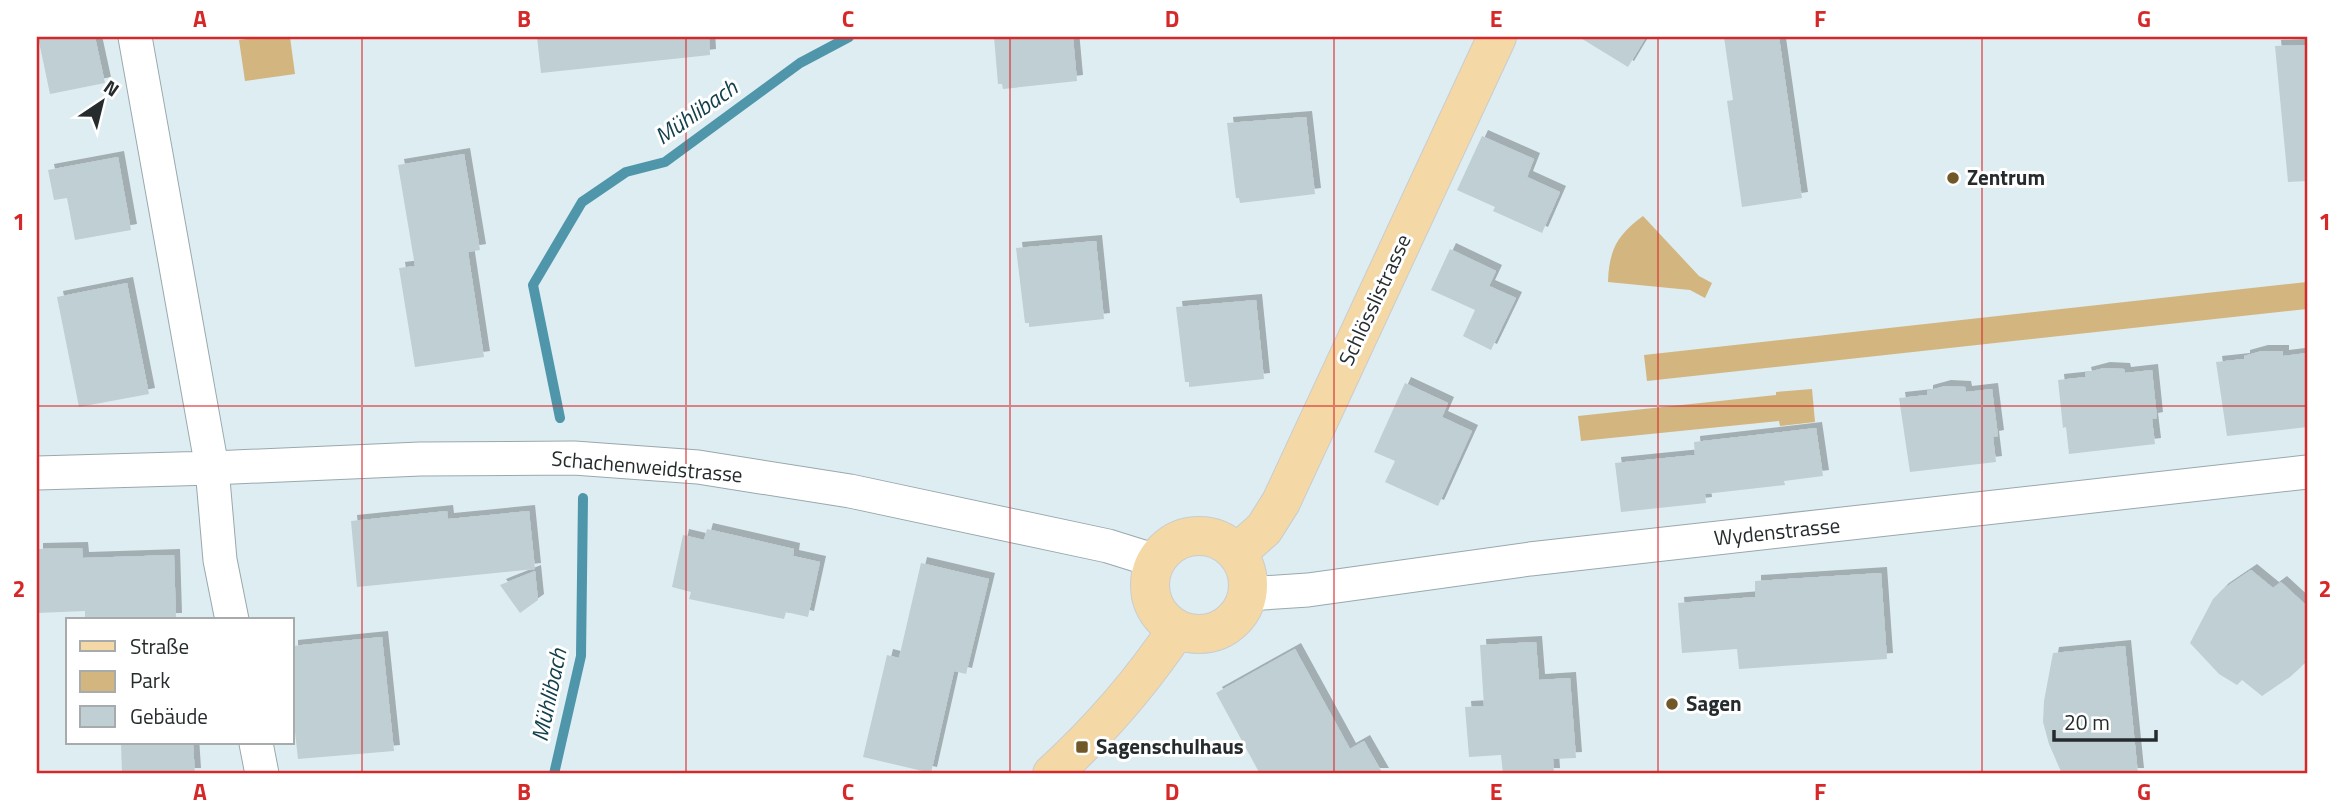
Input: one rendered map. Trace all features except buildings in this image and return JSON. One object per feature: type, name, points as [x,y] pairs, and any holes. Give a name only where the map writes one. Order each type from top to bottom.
[{"type":"main road","name":"Schlösslistrasse","points":[[1237,554],[1264,529],[1281,502],[1497,37]]},
{"type":"main road","points":[[1205,536],[1223,541],[1237,554],[1245,566],[1248,594],[1241,611],[1229,625],[1213,632],[1194,634],[1177,629],[1164,619],[1155,607],[1150,591],[1151,576],[1156,561],[1169,546],[1185,538],[1205,536]]},
{"type":"main road","points":[[1052,774],[1101,728],[1149,670],[1177,629]]},
{"type":"street","points":[[135,37],[212,468],[220,560],[232,618]]},
{"type":"street","name":"Schachenweidstrasse","points":[[37,473],[434,458],[574,458],[698,467],[850,491],[1108,546],[1156,561]]},
{"type":"street","name":"Wydenstrasse","points":[[1248,594],[1308,590],[1530,559],[2307,472]]},
{"type":"street","points":[[256,744],[262,774]]},
{"type":"green space","points":[[290,37],[295,74],[245,81],[239,40]]},
{"type":"green space","points":[[1643,216],[1699,276],[1712,283],[1705,298],[1690,290],[1608,282],[1610,261],[1616,244]]},
{"type":"green space","points":[[2307,282],[2307,309],[1647,381],[1644,355]]},
{"type":"green space","points":[[1812,389],[1815,422],[1780,426],[1779,421],[1581,441],[1578,416]]},
{"type":"waterway","name":"Mühlibach","points":[[560,418],[533,285],[582,202],[626,172],[665,162],[800,63],[849,37]]},
{"type":"waterway","name":"Mühlibach","points":[[554,774],[581,656],[583,498]]},
{"type":"place","name":"Zentrum","points":[[1953,178]]},
{"type":"place","name":"Sagen","points":[[1672,704]]},
{"type":"place","name":"Sagenschulhaus","points":[[1082,747]]}]
